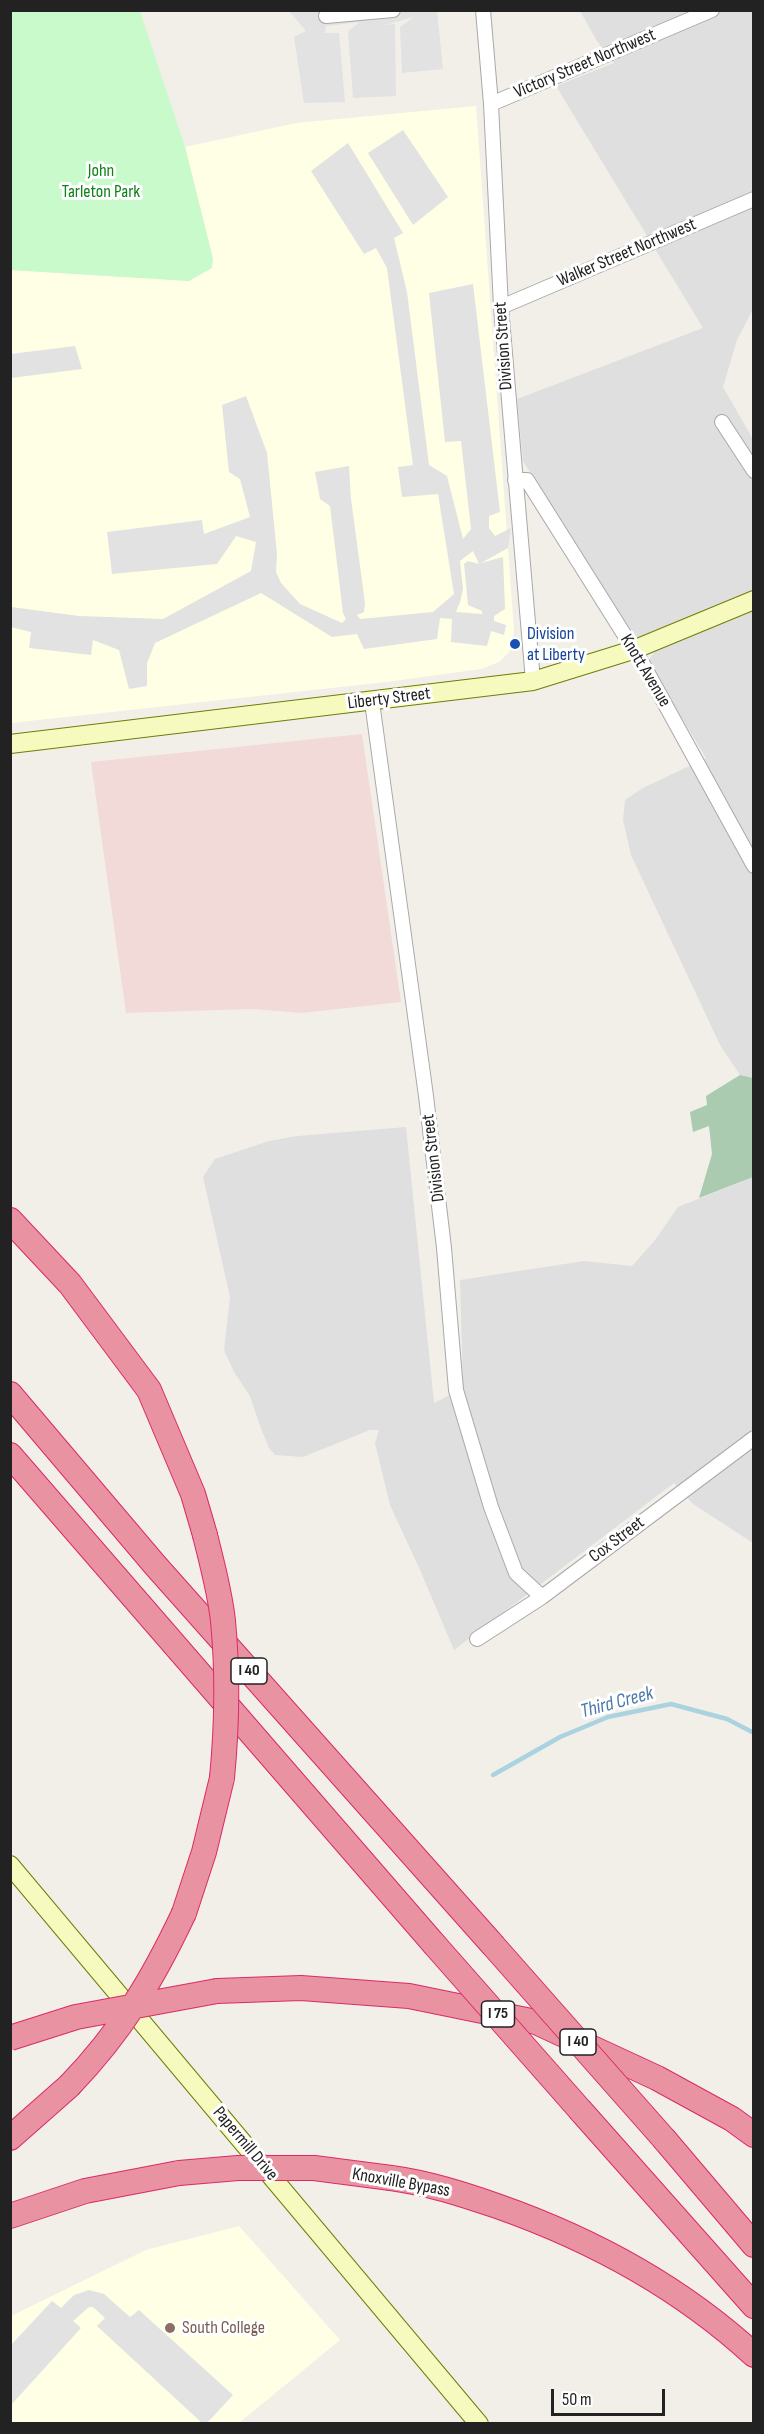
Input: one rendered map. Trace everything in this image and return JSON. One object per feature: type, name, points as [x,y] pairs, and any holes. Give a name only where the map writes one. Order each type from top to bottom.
[{"type":"highway","points":[[10,1220],[70,1284],[149,1390],[189,1484],[206,1535],[223,1619],[226,1667],[222,1778],[204,1852],[184,1913],[147,1986],[128,2016],[96,2058],[69,2086],[10,2138]]},
{"type":"highway","name":"I 40","points":[[10,1394],[155,1565],[665,2140],[753,2245]]},
{"type":"highway","name":"I 40","points":[[10,1455],[434,1944],[753,2306]]},
{"type":"highway","name":"I 75","points":[[10,2038],[76,2017],[217,1991],[301,1988],[409,1996],[536,2022],[657,2078],[732,2119],[753,2135]]},
{"type":"highway","name":"Knoxville Bypass","points":[[10,2216],[85,2191],[179,2173],[238,2168],[314,2168],[416,2182],[481,2199],[551,2225],[610,2254],[697,2307],[753,2355]]},
{"type":"street","points":[[326,16],[393,10]]},
{"type":"street","name":"Division Street","points":[[483,10],[491,104],[501,308],[521,480],[533,681]]},
{"type":"street","name":"Victory Street Northwest","points":[[491,104],[712,10]]},
{"type":"street","name":"Walker Street Northwest","points":[[501,308],[753,199]]},
{"type":"street","points":[[722,422],[753,471]]},
{"type":"street","name":"Knott Avenue","points":[[521,480],[633,650],[748,840],[753,866]]},
{"type":"street","name":"Liberty Street","points":[[10,744],[533,681],[633,650],[753,600]]},
{"type":"street","name":"Division Street","points":[[372,702],[431,1136],[444,1248],[456,1390],[490,1507],[516,1573],[542,1597]]},
{"type":"street","name":"Cox Street","points":[[477,1639],[542,1597],[753,1438]]},
{"type":"street","name":"Papermill Drive","points":[[10,1865],[479,2424]]},
{"type":"shaded area","points":[[289,11],[437,11],[443,69],[402,73],[400,27],[414,17],[385,25],[395,24],[396,96],[353,98],[348,31],[360,22],[326,26],[325,33],[339,33],[345,102],[304,103],[294,37],[306,31]]},
{"type":"shaded area","points":[[580,11],[753,11],[753,309],[737,340],[723,387],[754,441],[753,1078],[740,1075],[720,1045],[631,855],[623,820],[625,800],[643,788],[706,758],[650,666],[649,660],[655,651],[649,637],[635,641],[523,461],[517,399],[703,328],[556,86],[614,63],[597,41]]},
{"type":"shaded area","points":[[476,106],[514,631],[509,652],[499,662],[481,669],[386,682],[11,723],[10,270],[189,281],[213,259],[185,147],[296,123]]},
{"type":"shaded area","points":[[403,130],[448,197],[413,225],[368,153]]},
{"type":"shaded area","points":[[348,143],[403,233],[394,238],[407,292],[429,465],[447,476],[463,539],[471,529],[461,441],[445,442],[429,293],[473,284],[500,512],[489,516],[489,528],[495,536],[511,528],[508,548],[481,563],[503,557],[505,609],[494,616],[494,621],[506,625],[504,635],[491,631],[487,646],[451,642],[452,619],[440,618],[437,639],[364,649],[357,634],[332,637],[261,593],[155,643],[147,663],[147,686],[129,689],[119,650],[93,640],[91,655],[29,648],[31,632],[11,627],[11,607],[79,616],[163,619],[251,571],[256,542],[236,536],[217,564],[112,574],[107,532],[202,520],[204,534],[250,517],[240,479],[229,472],[222,405],[246,396],[267,453],[277,554],[276,572],[281,583],[300,604],[342,623],[346,619],[343,613],[330,506],[320,499],[315,472],[349,466],[351,499],[365,603],[364,612],[357,615],[360,619],[433,612],[454,594],[438,494],[402,497],[398,467],[413,465],[387,268],[376,248],[364,254],[311,171]],"holes":[[[473,551],[479,564],[468,561],[464,564],[468,605],[482,611],[482,614],[456,612],[463,589],[460,561]]]},
{"type":"shaded area","points":[[75,346],[82,369],[11,378],[11,354]]},
{"type":"shaded area","points":[[362,734],[401,1002],[302,1013],[252,1009],[126,1013],[91,762]]},
{"type":"shaded area","points":[[740,1075],[753,1078],[753,1177],[699,1198],[712,1154],[709,1126],[693,1132],[690,1112],[707,1105],[706,1096]]},
{"type":"shaded area","points":[[406,1127],[434,1403],[463,1388],[460,1280],[584,1261],[632,1266],[655,1240],[678,1207],[753,1177],[753,1543],[693,1504],[674,1483],[454,1650],[390,1505],[375,1443],[379,1430],[370,1430],[303,1457],[275,1455],[269,1448],[250,1396],[234,1372],[224,1350],[230,1297],[203,1177],[215,1159],[269,1141],[297,1136]]},
{"type":"shaded area","name":"South College","points":[[239,2226],[340,2340],[239,2423],[11,2424],[11,2316],[146,2250]]},
{"type":"shaded area","points":[[89,2290],[104,2294],[130,2317],[139,2310],[233,2395],[207,2423],[202,2423],[97,2326],[105,2318],[93,2307],[89,2307],[73,2321],[81,2328],[11,2405],[11,2345],[52,2301],[61,2308],[74,2295]]},
{"type":"green space","name":"John Tarleton Park","points":[[10,11],[140,11],[185,147],[213,259],[212,268],[189,281],[11,270]]},
{"type":"waterway","name":"Third Creek","points":[[493,1775],[560,1737],[608,1717],[671,1704],[727,1719],[754,1733]]},
{"type":"place","name":"Division at Liberty","points":[[515,644]]},
{"type":"place","name":"South College","points":[[170,2328]]}]
